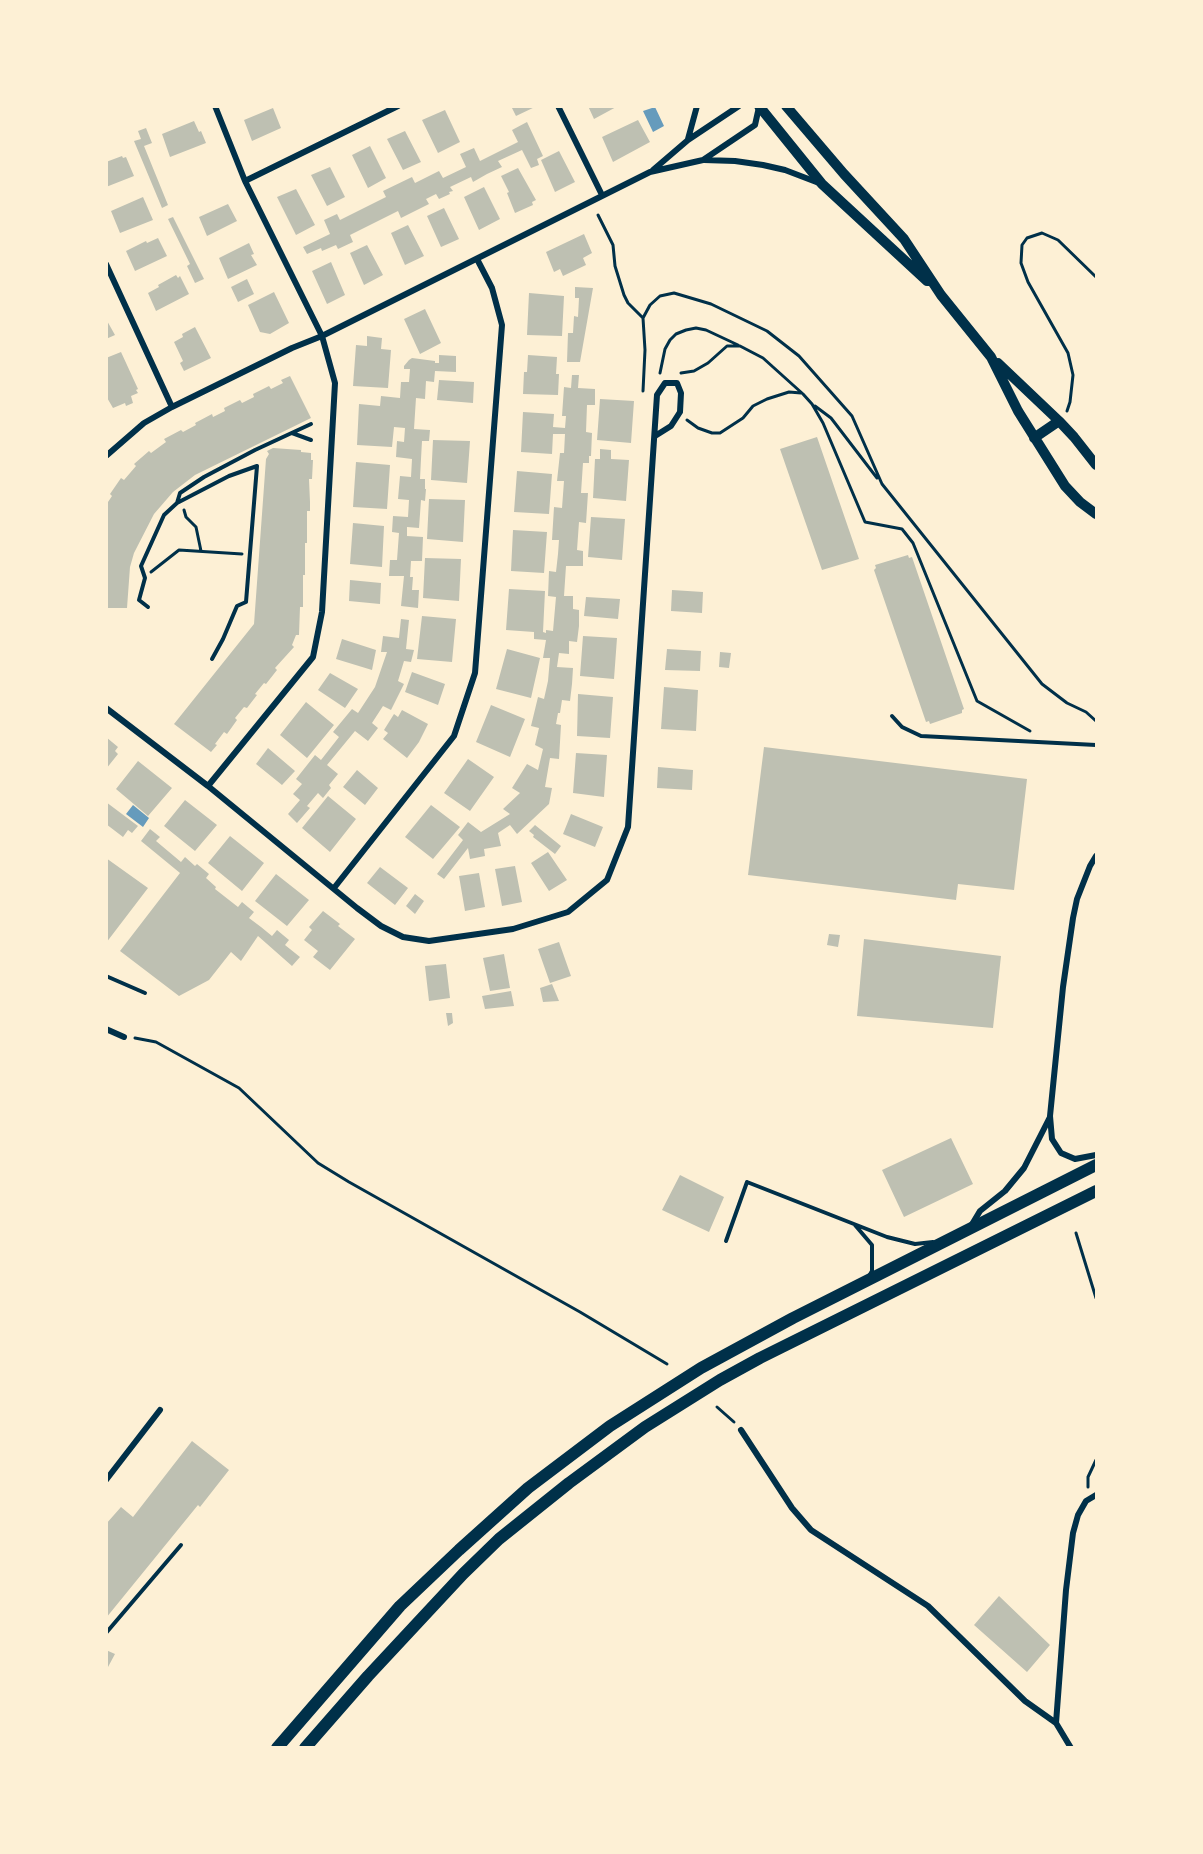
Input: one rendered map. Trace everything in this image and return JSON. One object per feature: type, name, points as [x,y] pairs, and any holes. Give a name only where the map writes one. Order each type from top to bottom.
[{"type":"main road","points":[[277,1748],[400,1606],[528,1488],[610,1426],[701,1368],[1096,1165]]},
{"type":"main road","points":[[306,1748],[368,1676],[463,1574],[499,1539],[569,1483],[645,1427],[760,1358],[1096,1191]]},
{"type":"street","points":[[208,786],[313,657],[322,612],[335,383],[322,336],[245,181],[215,106]]},
{"type":"street","points":[[245,181],[398,106]]},
{"type":"street","points":[[558,106],[602,195]]},
{"type":"street","points":[[687,140],[697,106]]},
{"type":"street","points":[[650,172],[687,140],[739,106]]},
{"type":"street","points":[[703,160],[755,125],[759,106]]},
{"type":"street","points":[[759,106],[822,184],[941,295]]},
{"type":"street","points":[[786,106],[904,239],[941,295],[991,357],[1059,421],[1096,465]]},
{"type":"street","points":[[106,456],[144,423],[172,407],[292,348],[322,336],[650,172],[703,160],[735,161],[784,170],[822,184]]},
{"type":"street","points":[[334,888],[454,736],[475,673],[502,325],[492,288],[477,259]]},
{"type":"street","points":[[106,264],[172,407]]},
{"type":"street","points":[[991,357],[1018,411],[1065,486],[1080,502],[1096,514]]},
{"type":"street","points":[[106,708],[208,786],[381,926],[402,937],[429,941],[513,929],[568,912],[607,880],[628,827],[657,395],[665,383],[676,383],[681,393],[680,412],[671,426],[655,436]]},
{"type":"street","points":[[1034,438],[1059,421]]},
{"type":"street","points":[[1096,856],[1077,898],[1073,918],[1063,987],[1050,1116],[1052,1139],[1061,1153],[1075,1159],[1096,1155]]},
{"type":"street","points":[[106,1029],[124,1037]]},
{"type":"street","points":[[970,1229],[980,1211],[1005,1191],[1024,1168],[1050,1116]]},
{"type":"street","points":[[106,1480],[160,1410]]},
{"type":"street","points":[[741,1430],[792,1508],[811,1530],[928,1606],[1025,1701],[1056,1724],[1071,1748]]},
{"type":"street","points":[[1056,1724],[1066,1590],[1073,1533],[1078,1515],[1086,1500],[1096,1495]]},
{"type":"lane","points":[[177,503],[180,493],[197,481],[311,424]]},
{"type":"lane","points":[[292,433],[311,440]]},
{"type":"lane","points":[[148,608],[139,600],[145,578],[141,566],[164,515],[177,503],[229,476],[257,466],[246,602],[237,606],[212,659]]},
{"type":"lane","points":[[892,716],[902,727],[921,736],[1096,745]]},
{"type":"lane","points":[[106,976],[145,993]]},
{"type":"lane","points":[[726,1241],[747,1182],[887,1237],[915,1244],[947,1240]]},
{"type":"lane","points":[[854,1224],[872,1245],[872,1271],[867,1281]]},
{"type":"lane","points":[[106,1633],[182,1545]]},
{"type":"path","points":[[598,215],[613,244],[615,266],[624,295],[628,303],[643,318]]},
{"type":"path","points":[[1059,421],[1066,413],[1070,402],[1073,375],[1068,353],[1028,282],[1021,263],[1022,245],[1027,238],[1042,233],[1058,240],[1096,277]]},
{"type":"path","points":[[643,391],[645,350],[643,318],[650,304],[660,296],[674,293],[711,304],[767,331],[799,356],[852,416],[882,484]]},
{"type":"path","points":[[660,376],[665,349],[670,340],[676,334],[696,328],[706,330],[763,358],[812,404],[831,418],[1042,684],[1096,721]]},
{"type":"path","points":[[678,374],[708,363],[727,346],[740,346]]},
{"type":"path","points":[[687,420],[698,428],[720,433],[742,418],[753,406],[767,399],[789,392],[803,394]]},
{"type":"path","points":[[812,404],[823,423],[865,522],[902,529],[913,543],[977,700],[1030,731]]},
{"type":"path","points":[[177,503],[183,507],[186,517],[196,527],[201,551]]},
{"type":"path","points":[[145,578],[179,550],[250,555]]},
{"type":"path","points":[[124,1037],[156,1042],[239,1088],[318,1162],[349,1182],[667,1364]]},
{"type":"path","points":[[1076,1233],[1096,1298]]},
{"type":"path","points":[[717,1407],[741,1430]]},
{"type":"path","points":[[1086,1500],[1088,1477],[1096,1460]]},
{"type":"water","points":[[655,107],[664,126],[653,132],[643,111]]},
{"type":"water","points":[[133,805],[149,818],[143,827],[126,814]]},
{"type":"building","points":[[511,106],[537,106],[516,116]]},
{"type":"building","points":[[588,106],[618,106],[594,119]]},
{"type":"building","points":[[273,108],[281,128],[252,141],[244,120]]},
{"type":"building","points":[[445,110],[460,142],[438,153],[422,120]]},
{"type":"building","points":[[638,120],[650,142],[613,162],[602,137]]},
{"type":"building","points":[[194,121],[206,143],[170,157],[162,134]]},
{"type":"building","points":[[527,122],[543,156],[537,159],[539,165],[531,168],[522,150],[498,161],[502,167],[473,182],[471,177],[450,187],[453,191],[449,192],[450,194],[439,199],[436,194],[426,199],[429,204],[401,218],[398,211],[350,235],[353,242],[338,249],[336,245],[307,254],[303,247],[330,234],[324,220],[337,214],[340,220],[386,197],[383,191],[412,177],[415,183],[439,171],[443,178],[466,167],[460,154],[474,148],[480,161],[518,142],[512,130]]},
{"type":"building","points":[[146,128],[152,143],[144,146],[168,205],[162,208],[134,141],[141,139],[138,131]]},
{"type":"building","points":[[405,131],[421,162],[403,170],[387,139]]},
{"type":"building","points":[[370,146],[386,178],[368,188],[352,155]]},
{"type":"building","points":[[559,151],[575,182],[555,192],[541,160]]},
{"type":"building","points":[[122,156],[126,157],[134,176],[106,187],[106,162]]},
{"type":"building","points":[[330,167],[345,197],[327,206],[311,175]]},
{"type":"building","points":[[518,168],[536,200],[532,202],[533,205],[515,213],[507,193],[509,192],[501,176]]},
{"type":"building","points":[[484,187],[500,219],[479,230],[464,197]]},
{"type":"building","points":[[296,189],[315,225],[296,235],[277,197]]},
{"type":"building","points":[[143,197],[153,220],[120,233],[111,211]]},
{"type":"building","points":[[228,204],[237,221],[207,236],[199,217]]},
{"type":"building","points":[[444,208],[459,239],[441,247],[427,216]]},
{"type":"building","points":[[173,217],[204,279],[195,283],[187,266],[190,264],[168,219]]},
{"type":"building","points":[[408,225],[424,256],[405,265],[391,233]]},
{"type":"building","points":[[584,234],[592,253],[583,258],[586,265],[563,276],[560,269],[554,272],[546,252]]},
{"type":"building","points":[[158,238],[167,256],[135,271],[126,251]]},
{"type":"building","points":[[249,243],[254,254],[251,255],[257,265],[228,279],[219,258]]},
{"type":"building","points":[[367,245],[383,275],[364,285],[350,253]]},
{"type":"building","points":[[331,262],[345,295],[327,304],[312,271]]},
{"type":"building","points":[[176,275],[178,278],[180,276],[189,294],[156,311],[148,293]]},
{"type":"building","points":[[247,279],[254,294],[238,302],[231,287]]},
{"type":"building","points":[[575,287],[593,288],[580,362],[567,362],[568,333],[573,333],[574,316],[578,317],[579,298],[575,298]]},
{"type":"building","points":[[274,292],[289,323],[270,334],[260,332],[248,305]]},
{"type":"building","points":[[529,293],[564,296],[562,336],[527,335]]},
{"type":"building","points":[[425,309],[441,343],[420,354],[404,319]]},
{"type":"building","points":[[106,319],[115,335],[106,339]]},
{"type":"building","points":[[195,327],[211,358],[184,371],[180,363],[183,361],[174,342],[183,337],[182,334]]},
{"type":"building","points":[[367,336],[382,338],[381,349],[391,350],[388,388],[353,386],[356,345],[367,346]]},
{"type":"building","points":[[121,352],[138,393],[131,396],[133,403],[126,406],[125,403],[113,408],[106,396],[106,358]]},
{"type":"building","points":[[439,355],[456,356],[456,372],[435,371],[434,382],[426,381],[425,399],[416,398],[414,429],[430,430],[429,441],[422,441],[420,479],[425,479],[426,489],[425,501],[421,500],[419,528],[407,527],[407,536],[423,537],[422,561],[411,561],[412,590],[419,590],[418,608],[401,606],[404,576],[389,576],[390,560],[397,560],[399,533],[392,532],[393,516],[408,517],[409,500],[398,499],[400,476],[411,477],[412,459],[396,457],[397,441],[404,442],[405,428],[394,427],[392,447],[357,445],[359,404],[380,406],[381,396],[400,398],[401,382],[409,382],[410,369],[404,369],[404,366],[409,360],[412,358],[439,363]]},
{"type":"building","points":[[528,355],[557,357],[558,395],[523,394],[524,372],[527,372]]},
{"type":"building","points":[[572,375],[579,375],[578,388],[595,389],[595,405],[587,405],[586,432],[592,433],[591,456],[589,456],[589,463],[583,463],[581,493],[588,493],[586,523],[579,522],[577,550],[583,551],[583,566],[566,566],[564,596],[573,596],[573,609],[579,610],[579,626],[577,642],[569,641],[569,654],[559,653],[557,667],[573,668],[572,684],[570,701],[562,700],[560,713],[558,713],[556,724],[561,725],[559,759],[550,758],[545,787],[552,788],[549,804],[517,834],[510,825],[498,833],[501,846],[484,849],[485,856],[470,859],[468,848],[444,879],[437,874],[463,840],[458,835],[468,822],[481,832],[510,814],[503,809],[520,793],[512,788],[527,764],[538,770],[543,749],[535,745],[539,728],[531,726],[538,697],[544,699],[550,658],[543,658],[546,640],[534,639],[534,632],[506,630],[509,589],[545,591],[543,632],[553,631],[556,597],[548,596],[549,571],[556,572],[559,540],[552,540],[554,507],[562,508],[564,481],[557,481],[560,453],[564,453],[565,434],[553,434],[552,454],[521,452],[523,412],[554,414],[553,427],[565,428],[566,416],[562,416],[564,387],[571,388]]},
{"type":"building","points":[[290,376],[311,418],[195,475],[173,492],[154,514],[134,553],[130,567],[127,608],[106,608],[106,505],[112,496],[110,494],[121,478],[124,480],[136,466],[134,464],[149,451],[151,453],[166,442],[164,439],[181,430],[183,432],[212,414],[213,417],[225,411],[224,408],[240,400],[242,403],[254,397],[253,394],[269,386],[271,389],[283,383],[281,380]]},
{"type":"building","points":[[439,380],[474,382],[473,403],[437,400]]},
{"type":"building","points":[[600,399],[634,401],[631,443],[597,440]]},
{"type":"building","points":[[817,437],[859,559],[822,570],[780,449]]},
{"type":"building","points":[[433,440],[470,441],[467,483],[431,480]]},
{"type":"building","points":[[273,448],[311,453],[311,460],[313,460],[312,479],[309,479],[310,511],[307,511],[303,607],[300,607],[299,635],[296,635],[292,645],[294,647],[275,668],[277,670],[255,694],[257,695],[247,708],[244,707],[235,718],[237,720],[227,734],[224,732],[211,752],[174,724],[254,624],[266,459],[269,454],[267,451]]},
{"type":"building","points":[[600,449],[611,450],[611,459],[629,460],[626,501],[593,498],[595,459],[600,459]]},
{"type":"building","points":[[356,462],[390,465],[387,509],[353,507]]},
{"type":"building","points":[[517,471],[552,474],[549,514],[514,512]]},
{"type":"building","points":[[429,499],[465,500],[463,542],[427,539]]},
{"type":"building","points":[[591,517],[625,519],[622,560],[588,557]]},
{"type":"building","points":[[353,523],[384,526],[382,567],[350,564]]},
{"type":"building","points":[[513,530],[547,532],[544,573],[511,571]]},
{"type":"building","points":[[908,555],[909,558],[912,557],[964,709],[962,713],[930,724],[929,721],[926,722],[874,570],[875,565]]},
{"type":"building","points":[[425,558],[461,559],[459,601],[423,598]]},
{"type":"building","points":[[350,580],[381,583],[380,604],[349,601]]},
{"type":"building","points":[[672,590],[703,592],[702,613],[671,611]]},
{"type":"building","points":[[586,597],[620,599],[618,619],[584,616]]},
{"type":"building","points":[[422,616],[456,619],[452,662],[417,659]]},
{"type":"building","points":[[401,619],[409,620],[406,649],[414,650],[411,662],[404,661],[398,681],[404,684],[391,710],[383,706],[372,723],[378,728],[368,741],[355,731],[327,765],[338,774],[329,785],[331,788],[323,798],[318,793],[307,806],[310,808],[297,823],[288,814],[300,800],[293,794],[302,784],[296,779],[315,755],[321,760],[339,737],[333,732],[352,709],[358,713],[375,687],[387,652],[381,652],[383,636],[399,638]]},
{"type":"building","points":[[583,636],[617,638],[614,679],[580,676]]},
{"type":"building","points":[[342,639],[376,650],[372,670],[336,659]]},
{"type":"building","points":[[507,649],[540,658],[531,698],[496,689]]},
{"type":"building","points":[[667,649],[701,651],[700,671],[665,670]]},
{"type":"building","points":[[720,652],[731,653],[729,668],[719,667]]},
{"type":"building","points":[[412,672],[445,684],[438,705],[405,692]]},
{"type":"building","points":[[330,673],[358,689],[345,708],[318,690]]},
{"type":"building","points":[[664,687],[698,690],[696,731],[661,729]]},
{"type":"building","points":[[578,694],[613,697],[610,738],[577,736]]},
{"type":"building","points":[[306,702],[334,725],[307,758],[280,735]]},
{"type":"building","points":[[491,705],[525,719],[510,757],[476,742]]},
{"type":"building","points":[[402,710],[428,724],[419,742],[407,758],[383,739],[388,733],[384,730],[394,714],[398,717]]},
{"type":"building","points":[[106,737],[118,747],[115,751],[118,754],[106,769]]},
{"type":"building","points":[[764,747],[1027,779],[1014,890],[958,884],[956,900],[748,875]]},
{"type":"building","points":[[268,748],[295,771],[282,785],[256,764]]},
{"type":"building","points":[[576,753],[607,755],[604,797],[573,793]]},
{"type":"building","points":[[468,759],[494,777],[470,811],[444,793]]},
{"type":"building","points":[[138,761],[172,788],[148,816],[116,789]]},
{"type":"building","points":[[658,767],[693,770],[692,790],[657,788]]},
{"type":"building","points":[[357,770],[378,788],[365,805],[343,787]]},
{"type":"building","points":[[328,796],[356,819],[330,852],[302,828]]},
{"type":"building","points":[[185,800],[217,825],[195,851],[164,826]]},
{"type":"building","points":[[106,802],[138,826],[132,833],[128,830],[123,837],[106,824]]},
{"type":"building","points":[[431,805],[460,827],[433,859],[405,837]]},
{"type":"building","points":[[571,814],[603,827],[595,847],[563,834]]},
{"type":"building","points":[[535,825],[561,846],[555,854],[533,837],[534,835],[529,831]]},
{"type":"building","points":[[150,829],[160,837],[156,841],[181,862],[185,857],[195,866],[197,864],[209,874],[206,878],[216,887],[215,889],[238,907],[242,902],[254,912],[249,918],[272,936],[277,930],[289,940],[285,945],[300,957],[292,966],[258,936],[241,961],[231,952],[209,980],[179,996],[120,951],[180,873],[141,841]]},
{"type":"building","points":[[230,836],[264,863],[242,891],[208,863]]},
{"type":"building","points":[[548,852],[567,880],[549,891],[531,863]]},
{"type":"building","points":[[106,858],[148,888],[106,943]]},
{"type":"building","points":[[515,866],[522,902],[502,906],[495,869]]},
{"type":"building","points":[[380,867],[408,888],[395,905],[367,883]]},
{"type":"building","points":[[479,873],[485,907],[465,911],[459,876]]},
{"type":"building","points":[[276,874],[309,900],[287,926],[255,901]]},
{"type":"building","points":[[415,894],[424,901],[415,914],[406,906]]},
{"type":"building","points":[[323,911],[355,939],[330,970],[313,957],[318,951],[304,940],[312,930],[309,927]]},
{"type":"building","points":[[829,934],[840,935],[838,947],[827,945]]},
{"type":"building","points":[[864,939],[1001,956],[993,1028],[857,1016]]},
{"type":"building","points":[[559,942],[571,976],[550,983],[538,949]]},
{"type":"building","points":[[504,954],[510,988],[490,991],[483,958]]},
{"type":"building","points":[[446,964],[450,998],[429,1001],[425,966]]},
{"type":"building","points":[[552,984],[559,1001],[543,1002],[540,988]]},
{"type":"building","points":[[511,991],[514,1006],[485,1009],[482,996]]},
{"type":"building","points":[[446,1013],[452,1013],[453,1023],[448,1026]]},
{"type":"building","points":[[951,1138],[973,1184],[904,1217],[882,1170]]},
{"type":"building","points":[[680,1175],[724,1197],[709,1232],[662,1210]]},
{"type":"building","points":[[192,1441],[229,1470],[106,1618],[106,1524],[121,1507],[133,1517]]},
{"type":"building","points":[[999,1596],[1050,1645],[1027,1672],[974,1625]]},
{"type":"building","points":[[106,1650],[115,1654],[108,1667],[106,1666]]}]
